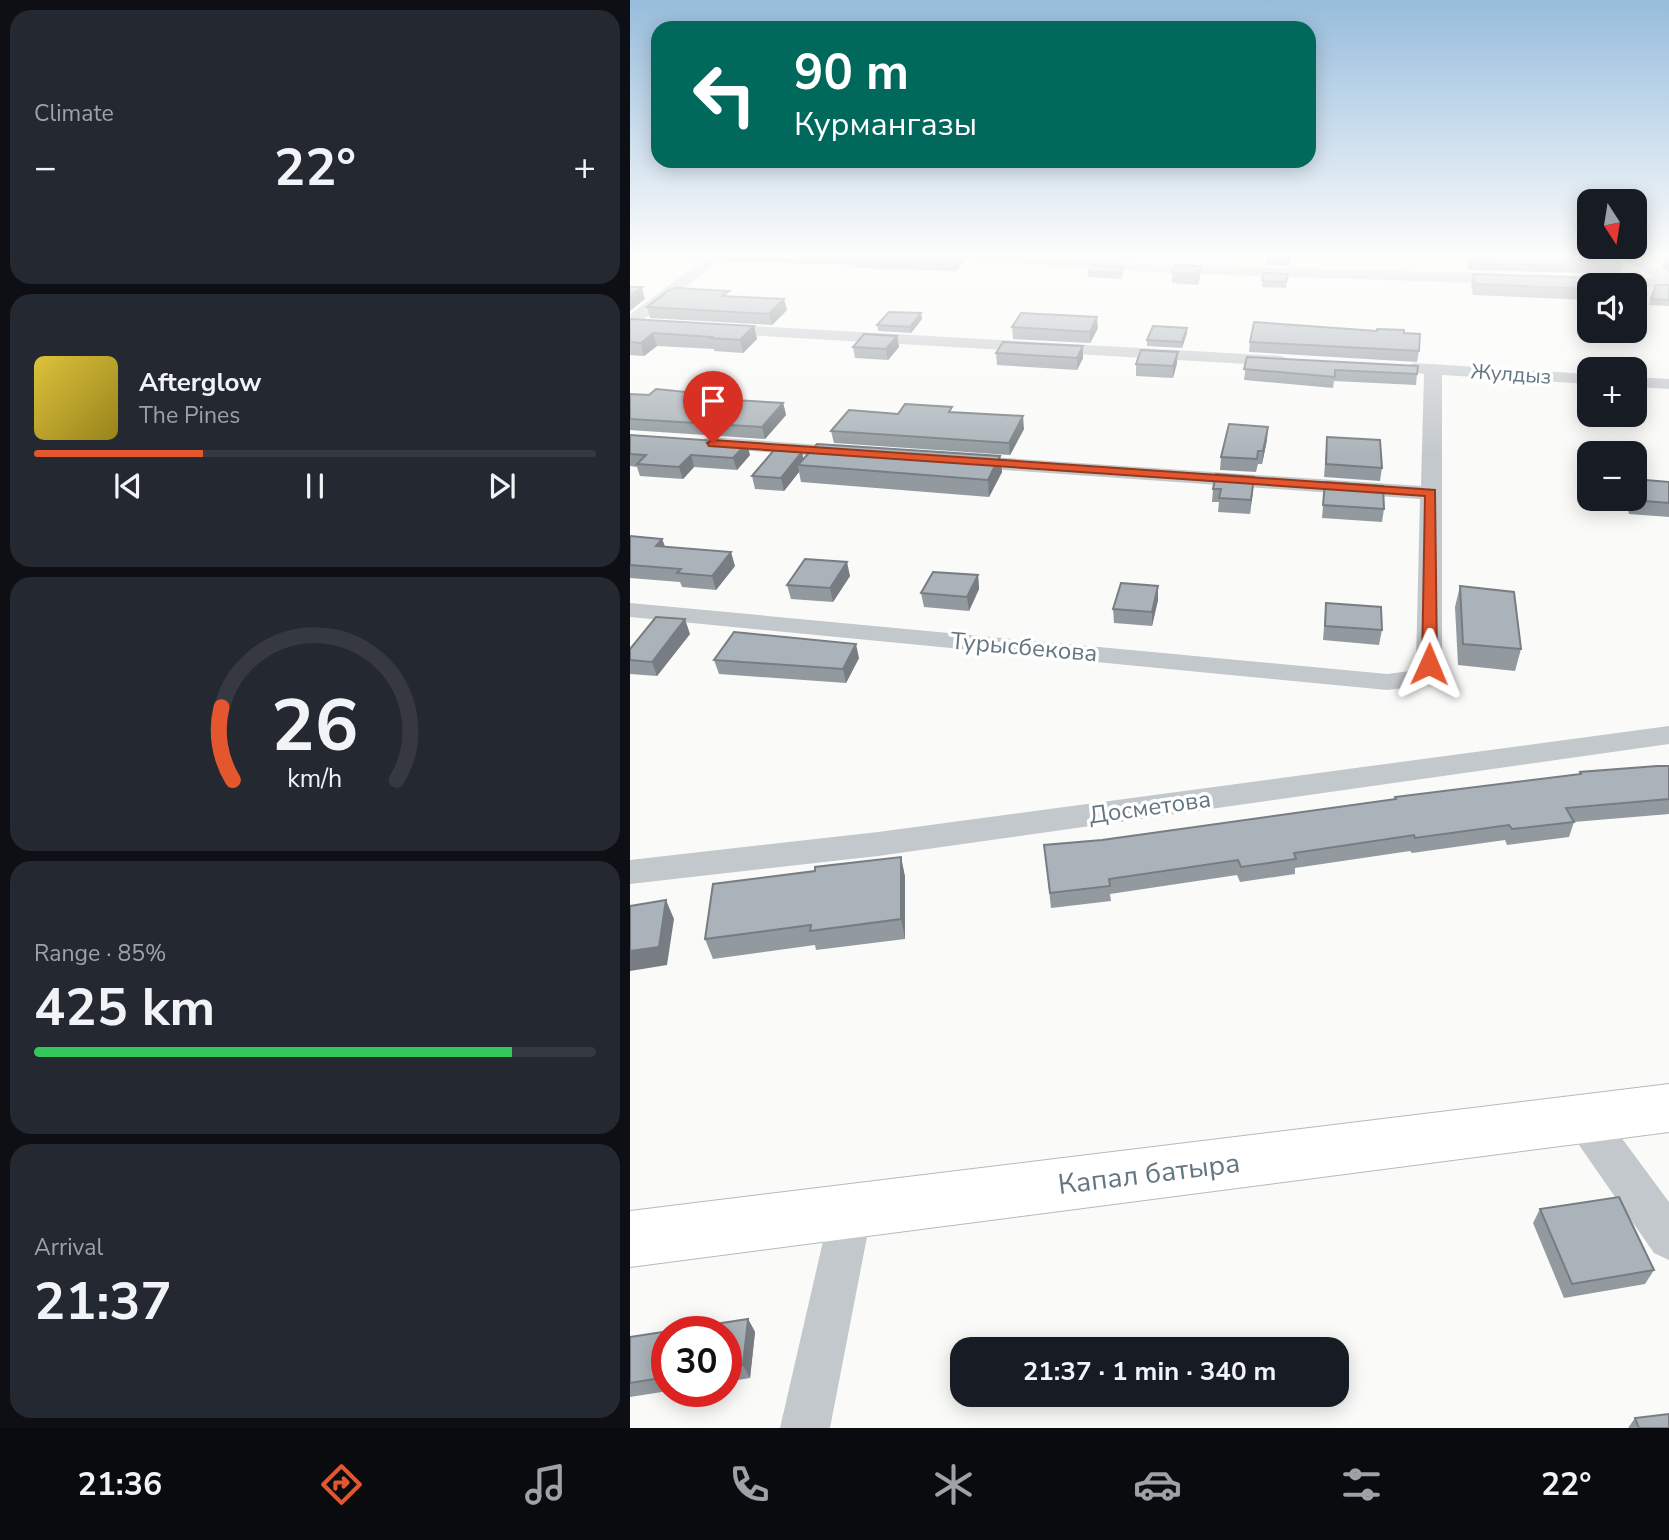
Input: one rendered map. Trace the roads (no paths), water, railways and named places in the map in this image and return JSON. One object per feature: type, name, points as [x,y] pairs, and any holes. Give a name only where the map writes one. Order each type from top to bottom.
[{"type":"main road","name":"Капал батыра","points":[[630,1240],[1669,1108]]},
{"type":"street","points":[[639,324],[658,325]]},
{"type":"street","points":[[699,327],[1294,361]]},
{"type":"street","name":"Жулдыз","points":[[1391,367],[1577,378]]},
{"type":"street","points":[[948,460],[1431,493],[1433,369]]},
{"type":"street","points":[[1647,383],[1669,384]]},
{"type":"street","points":[[685,442],[865,454]]},
{"type":"street","name":"Турысбекова","points":[[630,610],[1387,682],[1418,679],[1429,664],[1431,493]]},
{"type":"street","name":"Досметова","points":[[630,873],[878,844],[1669,735]]},
{"type":"street","points":[[1584,1119],[1669,1238]]},
{"type":"street","points":[[805,1428],[851,1211]]}]
